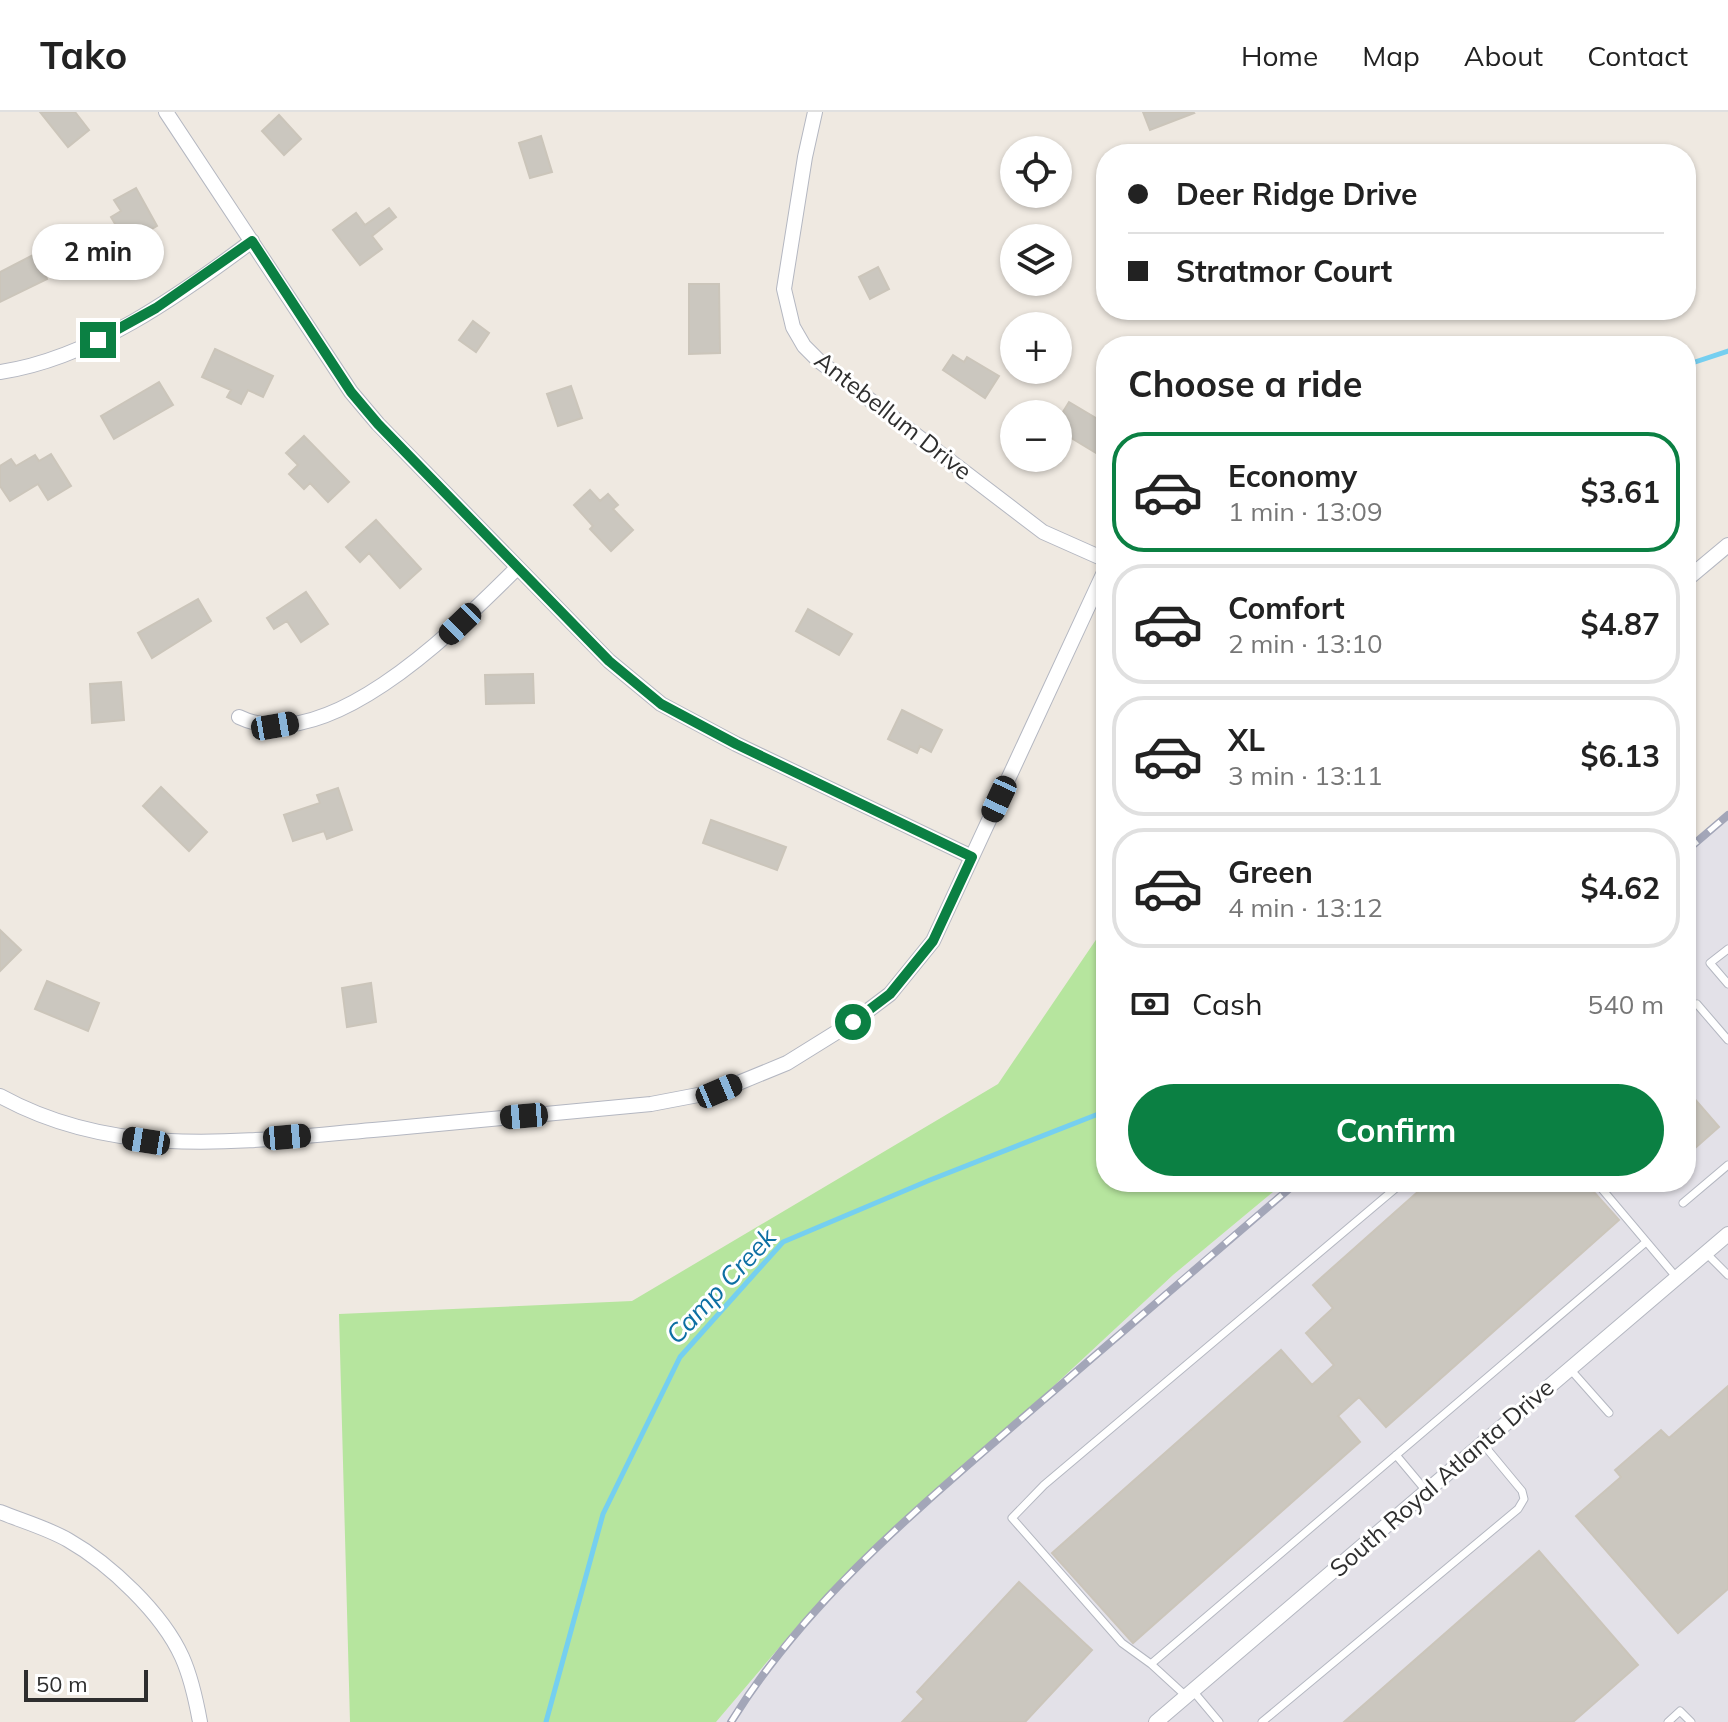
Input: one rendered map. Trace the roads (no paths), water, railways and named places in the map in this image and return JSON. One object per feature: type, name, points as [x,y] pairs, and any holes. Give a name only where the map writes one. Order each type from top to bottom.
[{"type":"street","points":[[166,112],[351,392],[378,424],[609,661],[661,704],[736,744],[972,857]]},
{"type":"street","name":"Antebellum Drive","points":[[815,112],[784,289],[793,327],[804,346],[819,361],[1043,532],[1096,556]]},
{"type":"street","points":[[0,372],[21,369],[98,340],[156,308],[252,241]]},
{"type":"street","points":[[1696,572],[1728,545]]},
{"type":"street","points":[[239,717],[253,724],[275,726],[307,721],[354,702],[396,677],[442,642],[517,568]]},
{"type":"street","points":[[0,1096],[30,1112],[87,1131],[146,1141],[229,1142],[651,1104],[719,1091],[787,1063],[853,1022],[890,994],[933,941],[1096,590]]},
{"type":"street","name":"South Royal Atlanta Drive","points":[[1156,1722],[1728,1234]]},
{"type":"street","points":[[0,1512],[66,1538],[96,1558],[129,1587],[155,1617],[181,1655],[200,1722]]},
{"type":"lane","points":[[1728,949],[1710,963],[1728,984]]},
{"type":"lane","points":[[1697,1004],[1728,1040]]},
{"type":"lane","points":[[1683,1203],[1728,1165]]},
{"type":"lane","points":[[1219,1722],[1190,1694],[1122,1643],[1012,1518],[1044,1485],[1391,1192]]},
{"type":"lane","points":[[1604,1192],[1677,1278]]},
{"type":"lane","points":[[1151,1664],[1646,1242]]},
{"type":"lane","points":[[1706,1253],[1728,1275]]},
{"type":"lane","points":[[1570,1369],[1609,1413]]},
{"type":"lane","points":[[1262,1722],[1518,1509],[1524,1499],[1522,1491],[1483,1444]]},
{"type":"lane","points":[[1396,1455],[1427,1492]]},
{"type":"lane","points":[[1668,1722],[1680,1711],[1691,1722]]},
{"type":"waterway","name":"Camp Creek","points":[[1696,362],[1728,351]]},
{"type":"waterway","name":"Camp Creek","points":[[546,1722],[603,1514],[680,1357],[783,1242],[1096,1115]]},
{"type":"railway","points":[[1696,842],[1728,815]]},
{"type":"railway","points":[[731,1722],[793,1637],[864,1560],[980,1454],[1285,1192]]}]
